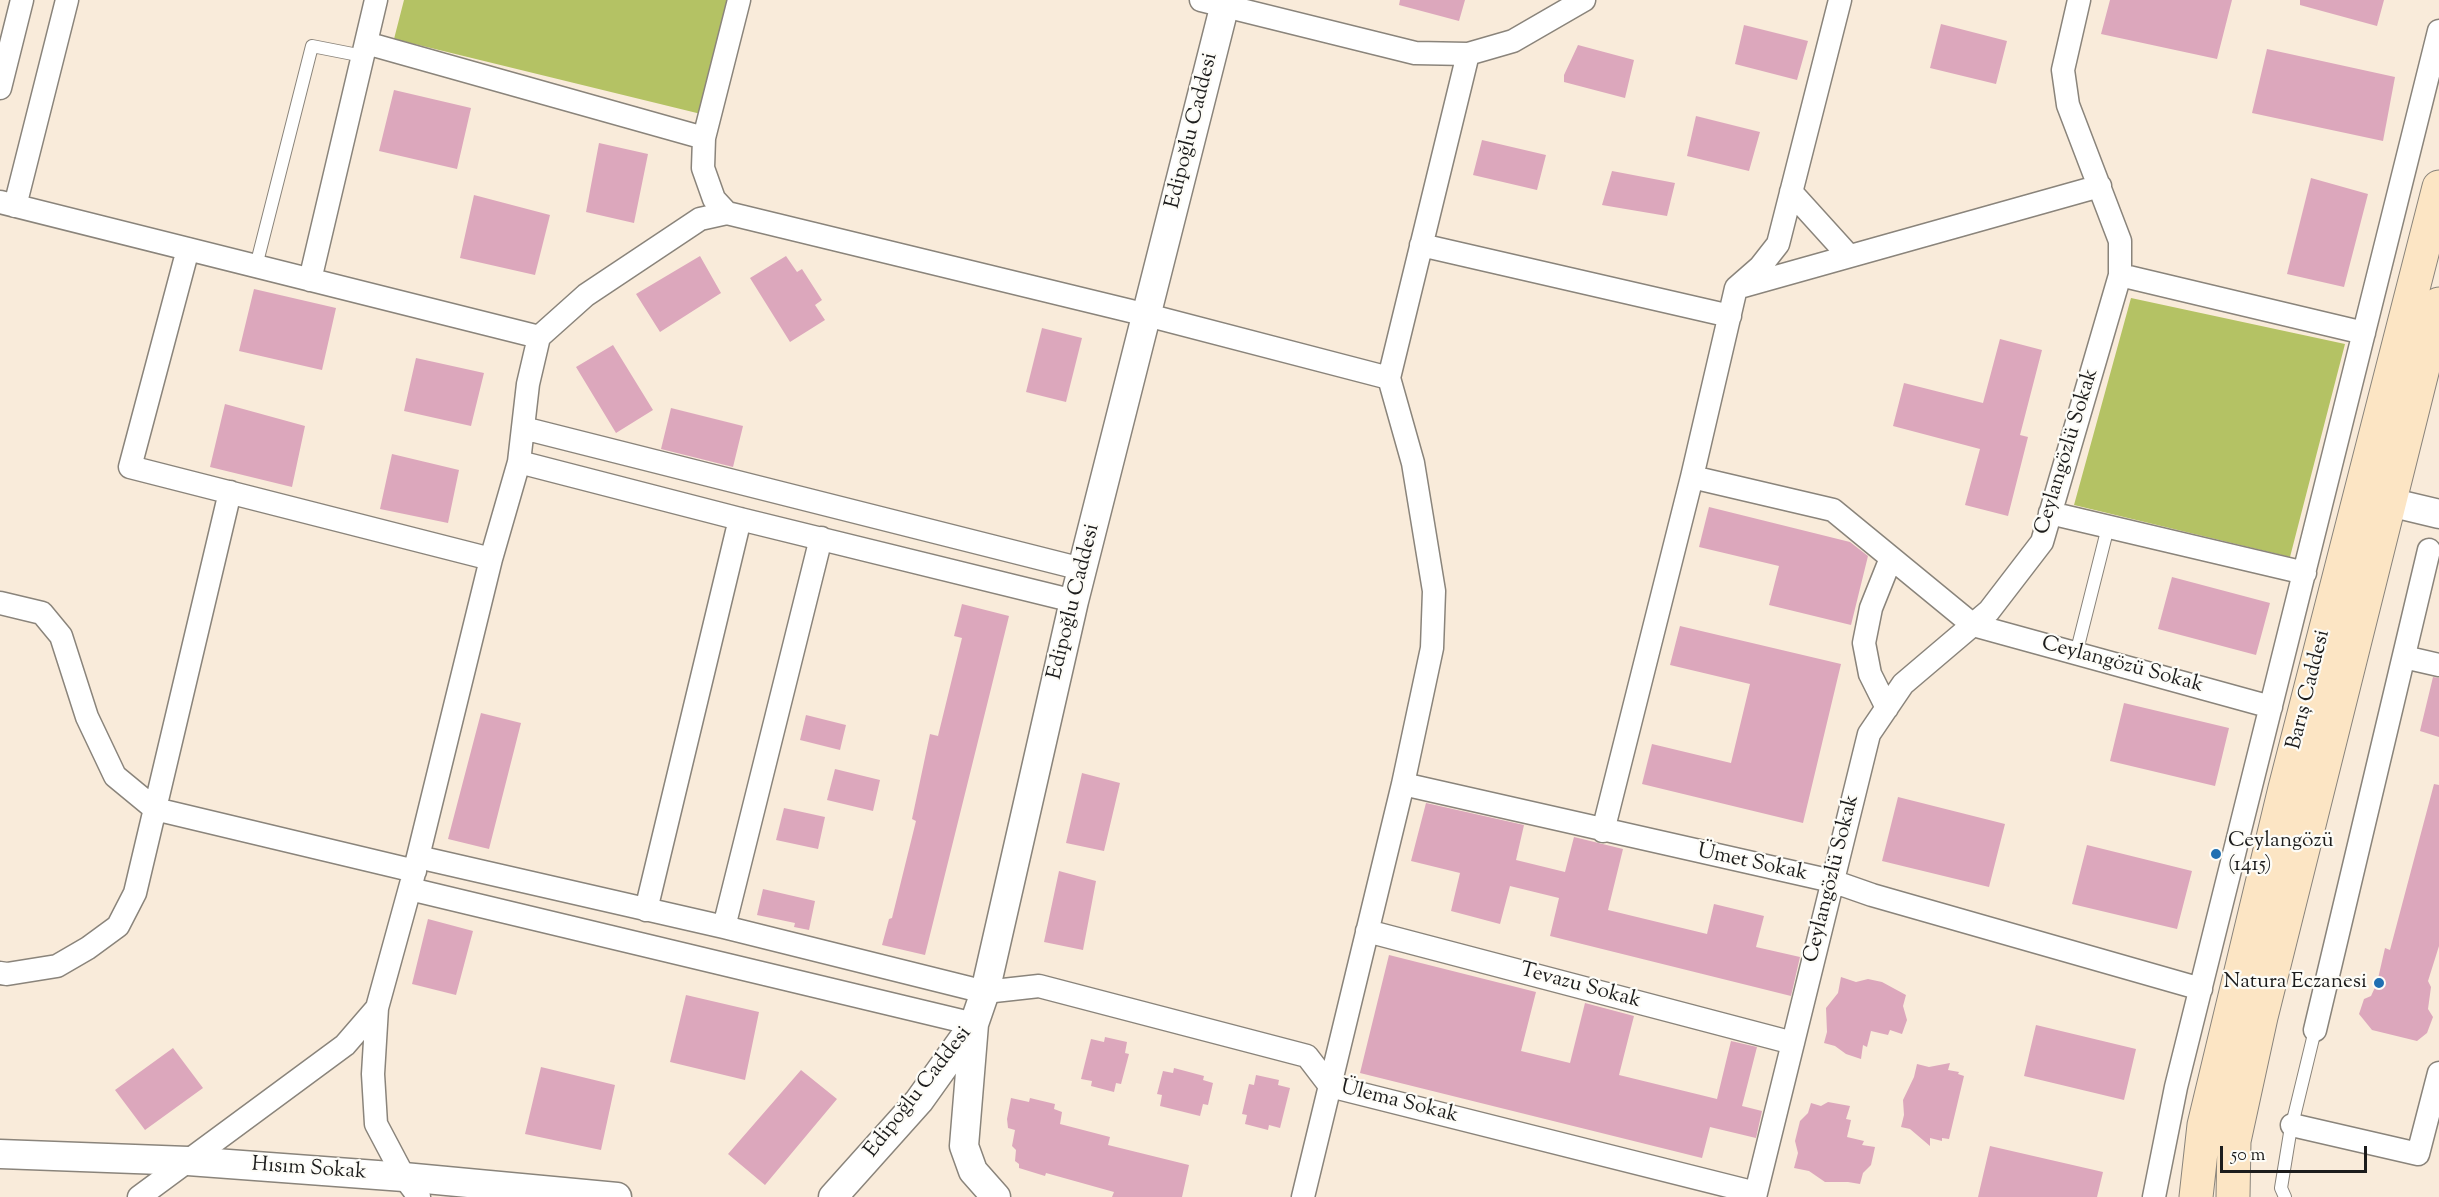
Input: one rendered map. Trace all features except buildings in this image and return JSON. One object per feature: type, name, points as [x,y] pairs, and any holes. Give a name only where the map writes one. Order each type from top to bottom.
[{"type":"main road","name":"Barış Caddesi","points":[[2196,1197],[2204,1125],[2285,788],[2439,187]]},
{"type":"main road","name":"Barış Caddesi","points":[[2233,1197],[2234,1141],[2261,1017],[2439,304]]},
{"type":"street","points":[[0,88],[22,0]]},
{"type":"street","points":[[66,0],[8,204],[540,337]]},
{"type":"street","points":[[310,280],[376,0]]},
{"type":"street","points":[[727,213],[714,199],[703,168],[704,138],[739,0]]},
{"type":"street","points":[[1217,2],[1415,53],[1468,54],[1514,41],[1584,0]]},
{"type":"street","points":[[1603,831],[1692,477],[1736,288],[1760,267],[1778,244],[1840,0]]},
{"type":"street","name":"Ceylangözlü Sokak","points":[[1756,1195],[1869,734],[1903,684],[1989,611],[2042,542],[2120,274],[2120,241],[2068,105],[2063,70],[2079,0]]},
{"type":"street","name":"Edipoğlu Caddesi","points":[[833,1197],[919,1101],[974,1024],[985,992],[1074,601],[1147,315],[1217,2]]},
{"type":"street","points":[[2154,1197],[2175,1087],[2439,31]]},
{"type":"street","points":[[364,49],[704,138]]},
{"type":"street","points":[[1303,1197],[1403,784],[1432,648],[1434,591],[1413,463],[1389,378],[1468,54]]},
{"type":"street","points":[[1736,288],[2100,186]]},
{"type":"street","points":[[1791,192],[1849,256]]},
{"type":"street","points":[[412,1187],[376,1124],[373,1074],[377,1008],[414,872],[491,559],[519,462],[528,384],[540,337],[586,295],[700,219],[727,213],[1147,315],[1389,378]]},
{"type":"street","points":[[1421,245],[1730,316]]},
{"type":"street","points":[[188,249],[130,467],[491,559]]},
{"type":"street","points":[[2120,274],[2364,333]]},
{"type":"street","points":[[524,428],[1082,568]]},
{"type":"street","points":[[519,462],[1074,601]]},
{"type":"street","points":[[1692,477],[1833,510],[1973,625]]},
{"type":"street","points":[[0,973],[7,974],[57,966],[88,948],[118,926],[135,893],[230,492]]},
{"type":"street","points":[[2389,502],[2439,514]]},
{"type":"street","points":[[2050,513],[2304,573]]},
{"type":"street","points":[[646,910],[740,519]]},
{"type":"street","points":[[724,927],[821,538]]},
{"type":"street","points":[[2314,1030],[2429,550]]},
{"type":"street","points":[[1887,708],[1870,675],[1864,643],[1871,608],[1892,558]]},
{"type":"street","points":[[0,603],[42,613],[61,636],[87,717],[115,776],[155,809],[414,872],[974,1024],[964,1146],[973,1171],[996,1197]]},
{"type":"street","name":"Ceylangözü Sokak","points":[[1973,625],[2271,707]]},
{"type":"street","points":[[2404,657],[2439,665]]},
{"type":"street","name":"Ümet Sokak","points":[[1403,784],[1832,881],[1872,896],[2201,989]]},
{"type":"street","name":"Ülema Sokak","points":[[414,872],[646,910],[724,927],[985,992],[1039,987],[1307,1056],[1330,1086],[1756,1195]]},
{"type":"street","name":"Tevazu Sokak","points":[[1367,931],[1793,1043]]},
{"type":"street","points":[[139,1197],[345,1045],[377,1008]]},
{"type":"street","points":[[2292,1125],[2418,1154],[2439,1073]]},
{"type":"street","name":"Hısım Sokak","points":[[0,1154],[188,1161],[412,1187],[617,1197]]},
{"type":"lane","points":[[256,266],[312,46],[364,49]]},
{"type":"lane","points":[[2076,654],[2109,527]]},
{"type":"lane","points":[[2285,1197],[2282,1188],[2292,1125],[2314,1030]]},
{"type":"green space","points":[[404,0],[728,0],[701,114],[394,39]]},
{"type":"green space","points":[[2131,298],[2345,344],[2290,557],[2074,505]]},
{"type":"place","name":"Ceylangözü (1415)","points":[[2216,854]]},
{"type":"place","name":"Natura Eczanesi","points":[[2379,983]]}]
